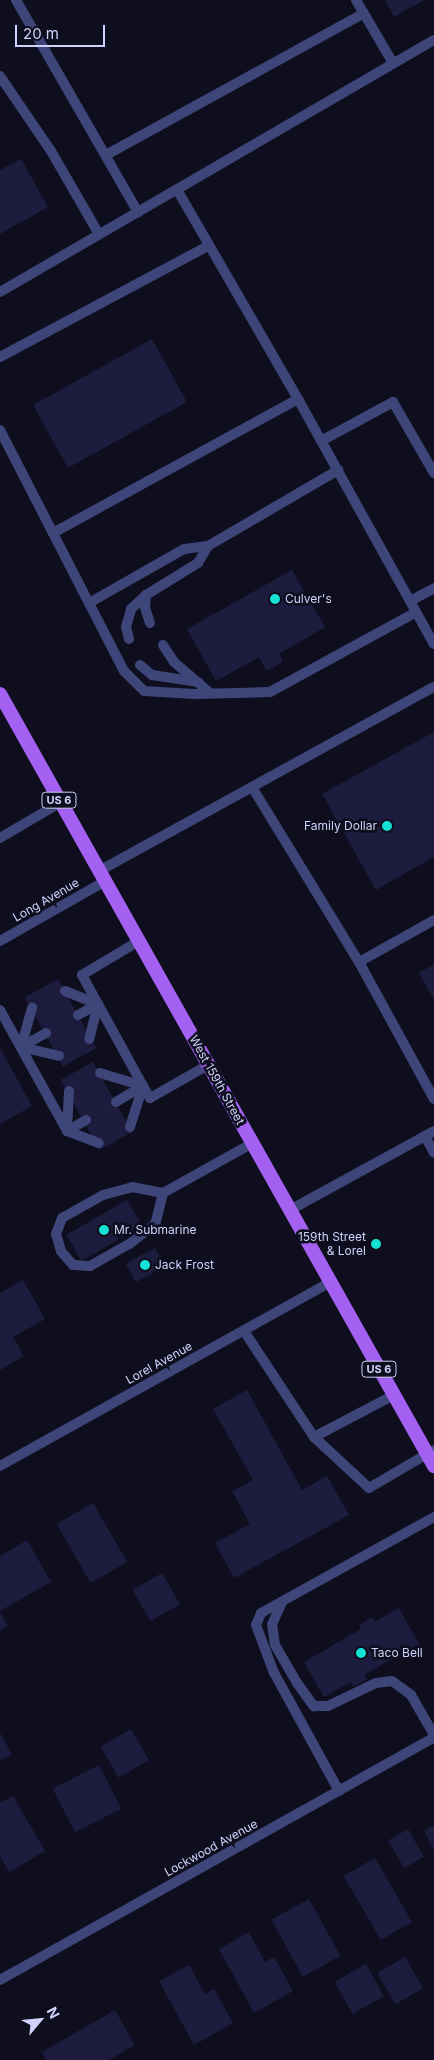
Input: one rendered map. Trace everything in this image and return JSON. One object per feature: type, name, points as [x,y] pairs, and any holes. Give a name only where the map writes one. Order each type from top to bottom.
[{"type":"main road","name":"West 159th Street","points":[[0,694],[394,1395],[432,1457]]},
{"type":"street","points":[[16,0],[138,212]]},
{"type":"street","points":[[356,0],[393,63]]},
{"type":"street","points":[[106,156],[364,13]]},
{"type":"street","points":[[0,292],[434,40]]},
{"type":"street","points":[[0,76],[51,152],[99,234]]},
{"type":"street","points":[[176,189],[298,399],[434,644]]},
{"type":"street","points":[[0,357],[208,246]]},
{"type":"street","points":[[53,533],[298,399]]},
{"type":"street","points":[[321,441],[393,402],[434,473]]},
{"type":"street","points":[[0,430],[124,671],[144,691],[270,692],[416,612]]},
{"type":"street","points":[[89,603],[184,549],[208,546],[338,470]]},
{"type":"street","points":[[129,640],[126,627],[131,609],[146,596],[198,562],[208,546]]},
{"type":"street","points":[[410,601],[434,588]]},
{"type":"street","points":[[146,596],[145,608],[150,623]]},
{"type":"street","points":[[163,645],[174,662],[210,693]]},
{"type":"street","points":[[140,665],[152,675],[198,682]]},
{"type":"street","name":"Long Avenue","points":[[0,941],[102,876],[252,787],[434,688]]},
{"type":"street","points":[[252,787],[359,962],[434,1100]]},
{"type":"street","points":[[0,838],[61,802]]},
{"type":"street","points":[[359,962],[434,920]]},
{"type":"street","points":[[139,941],[82,975],[143,1086],[150,1098],[208,1065]]},
{"type":"street","points":[[65,991],[98,1004]]},
{"type":"street","points":[[78,1015],[98,1004]]},
{"type":"street","points":[[89,1039],[98,1004]]},
{"type":"street","points":[[20,1047],[32,1008]]},
{"type":"street","points":[[0,1010],[67,1131],[99,1143]]},
{"type":"street","points":[[20,1047],[46,1033]]},
{"type":"street","points":[[20,1047],[58,1056]]},
{"type":"street","points":[[100,1073],[143,1086]]},
{"type":"street","points":[[116,1102],[143,1086]]},
{"type":"street","points":[[130,1127],[143,1086]]},
{"type":"street","points":[[67,1131],[69,1091]]},
{"type":"street","points":[[67,1131],[86,1120]]},
{"type":"street","points":[[290,1210],[429,1133],[434,1153]]},
{"type":"street","points":[[164,1193],[155,1224],[129,1244],[90,1266],[73,1265],[61,1251],[56,1234],[62,1218],[103,1195],[132,1187],[164,1193],[253,1143]]},
{"type":"street","name":"Lorel Avenue","points":[[0,1466],[331,1282]]},
{"type":"street","points":[[244,1331],[314,1437],[369,1488],[432,1457]]},
{"type":"street","points":[[314,1437],[394,1395]]},
{"type":"street","points":[[339,1792],[260,1644],[256,1625],[262,1613],[434,1517]]},
{"type":"street","points":[[282,1602],[272,1624],[276,1645],[296,1683],[314,1706],[328,1706],[376,1683],[392,1681],[411,1695],[434,1736]]},
{"type":"street","name":"Lockwood Avenue","points":[[0,1980],[339,1792],[434,1736]]},
{"type":"building","points":[[385,0],[424,0],[394,17]]},
{"type":"building","points":[[21,159],[48,207],[0,234],[0,170]]},
{"type":"building","points":[[152,339],[187,402],[68,468],[33,405]]},
{"type":"building","name":"Culver's","points":[[292,570],[325,627],[279,654],[283,662],[267,671],[259,657],[216,681],[187,629]]},
{"type":"building","name":"Family Dollar","points":[[434,732],[434,857],[376,890],[322,794]]},
{"type":"building","points":[[434,964],[434,1000],[419,973]]},
{"type":"building","points":[[58,979],[96,1048],[63,1067],[25,997]]},
{"type":"building","points":[[0,1048],[32,1106],[0,1124]]},
{"type":"building","points":[[93,1062],[132,1132],[99,1150],[61,1080]]},
{"type":"building","name":"Mr. Submarine","points":[[127,1200],[142,1226],[81,1261],[66,1235]]},
{"type":"building","name":"Jack Frost","points":[[155,1248],[165,1267],[136,1282],[126,1263]]},
{"type":"building","points":[[23,1280],[45,1319],[13,1337],[24,1356],[0,1370],[0,1293]]},
{"type":"building","points":[[247,1390],[302,1490],[327,1476],[349,1515],[234,1578],[215,1543],[250,1524],[232,1491],[253,1480],[213,1409]]},
{"type":"building","points":[[93,1503],[127,1562],[91,1583],[57,1524]]},
{"type":"building","points":[[27,1540],[51,1582],[0,1611],[0,1556]]},
{"type":"building","points":[[162,1573],[180,1604],[151,1621],[133,1590]]},
{"type":"building","name":"Taco Bell","points":[[399,1608],[419,1644],[364,1675],[367,1679],[354,1687],[351,1682],[324,1697],[304,1662],[361,1629],[359,1625],[372,1617],[375,1622]]},
{"type":"building","points":[[0,1612],[8,1626],[0,1631]]},
{"type":"building","points":[[131,1729],[149,1760],[119,1778],[101,1746]]},
{"type":"building","points":[[0,1733],[12,1754],[0,1761]]},
{"type":"building","points":[[99,1765],[121,1809],[75,1832],[53,1789]]},
{"type":"building","points":[[13,1796],[45,1851],[9,1872],[0,1856],[0,1803]]},
{"type":"building","points":[[434,1825],[434,1851],[424,1831]]},
{"type":"building","points":[[408,1829],[424,1857],[404,1868],[388,1840]]},
{"type":"building","points":[[375,1858],[412,1922],[381,1940],[344,1876]]},
{"type":"building","points":[[309,1899],[341,1956],[303,1977],[271,1920]]},
{"type":"building","points":[[249,1932],[265,1962],[274,1957],[293,1991],[254,2013],[219,1949]]},
{"type":"building","points":[[405,1957],[423,1988],[395,2004],[377,1973]]},
{"type":"building","points":[[366,1964],[384,1996],[352,2014],[335,1981]]},
{"type":"building","points":[[189,1965],[205,1994],[214,1989],[233,2023],[194,2045],[159,1981]]},
{"type":"building","points":[[115,2010],[135,2045],[109,2060],[46,2060],[42,2052]]},
{"type":"place","name":"Culver's","points":[[275,599]]},
{"type":"place","name":"Family Dollar","points":[[387,826]]},
{"type":"place","name":"Mr. Submarine","points":[[104,1230]]},
{"type":"place","name":"159th Street & Lorel","points":[[376,1244]]},
{"type":"place","name":"Jack Frost","points":[[145,1265]]},
{"type":"place","name":"Taco Bell","points":[[361,1653]]}]
